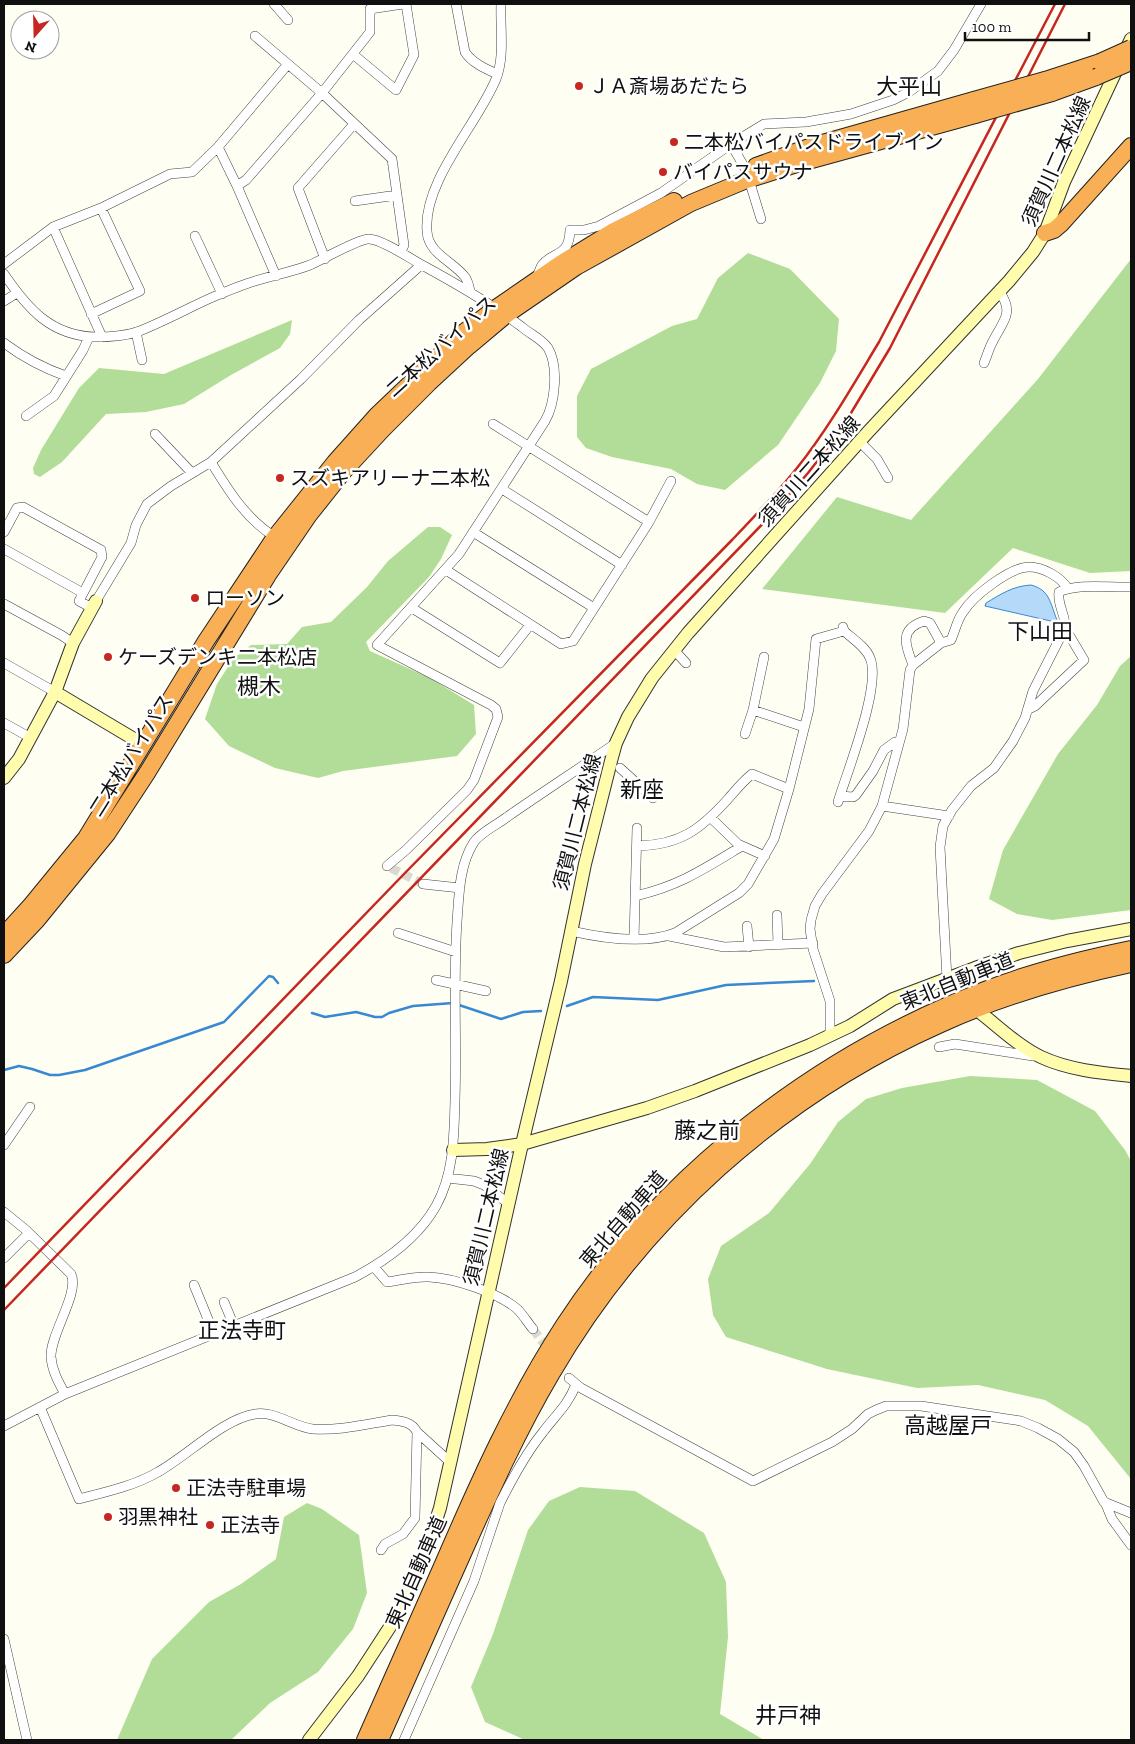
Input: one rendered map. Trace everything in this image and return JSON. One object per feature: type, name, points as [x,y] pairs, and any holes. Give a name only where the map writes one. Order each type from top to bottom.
[{"type":"highway","name":"二本松バイパス","points":[[1098,69],[1131,48]]},
{"type":"highway","name":"二本松バイパス","points":[[4,955],[37,920],[107,834],[142,781],[268,575],[309,515],[344,471],[429,382],[501,311],[535,282],[612,232],[717,180],[797,164],[975,108],[1049,87],[1098,69],[1131,62]]},
{"type":"highway","points":[[1045,233],[1054,230],[1061,224],[1131,146]]},
{"type":"highway","name":"二本松バイパス","points":[[4,935],[86,838],[206,641],[274,536],[335,462],[377,415],[463,333],[642,230],[748,174]]},
{"type":"highway","name":"東北自動車道","points":[[365,1740],[514,1410],[564,1324],[605,1269],[643,1224],[709,1158],[799,1087],[844,1058],[893,1031],[986,990],[1091,957],[1131,949]]},
{"type":"highway","name":"東北自動車道","points":[[380,1740],[496,1481],[527,1417],[553,1371],[616,1278],[685,1200],[718,1168],[766,1128],[852,1070],[900,1044],[941,1024],[1026,991],[1092,972],[1131,964]]},
{"type":"main road","name":"須賀川二本松線","points":[[310,1740],[358,1676],[396,1616],[425,1554],[440,1508],[488,1292],[561,981],[585,864],[616,743],[628,717],[652,678],[674,650],[860,442],[999,292],[1033,252],[1045,233],[1064,182],[1131,39]]},
{"type":"main road","points":[[4,778],[19,759],[55,692],[73,643],[94,604]]},
{"type":"main road","points":[[55,692],[144,745]]},
{"type":"main road","points":[[453,1150],[487,1149],[522,1144],[613,1118],[687,1094],[850,1026],[893,999],[944,984],[1019,953],[1067,941],[1131,929]]},
{"type":"main road","points":[[982,1014],[1004,1032],[1041,1057],[1072,1068],[1131,1076]]},
{"type":"street","points":[[274,4],[288,20]]},
{"type":"street","points":[[237,186],[246,180],[354,55],[370,32],[370,6],[400,4],[414,55],[396,90],[354,55]]},
{"type":"street","points":[[456,4],[465,52],[478,64],[497,74]]},
{"type":"street","points":[[470,291],[465,277],[443,258],[429,242],[427,232],[430,206],[437,183],[487,96],[500,66],[502,47],[501,4]]},
{"type":"street","points":[[535,282],[543,264],[563,250],[569,240],[570,230],[584,230],[599,226],[661,193],[731,144],[764,124],[806,122],[851,114],[893,100],[910,92],[938,71],[954,50],[981,4]]},
{"type":"street","points":[[255,36],[322,93],[392,158],[404,245],[401,252]]},
{"type":"street","points":[[4,264],[53,227],[101,208],[170,174],[192,172],[218,147],[288,64]]},
{"type":"street","points":[[326,258],[298,188],[354,124]]},
{"type":"street","points":[[731,144],[748,174],[761,219]]},
{"type":"street","points":[[218,147],[276,276]]},
{"type":"street","points":[[355,201],[396,194]]},
{"type":"street","points":[[91,314],[140,291],[101,208]]},
{"type":"street","points":[[53,227],[102,337]]},
{"type":"street","points":[[195,236],[222,294]]},
{"type":"street","points":[[4,274],[17,293],[48,323],[65,332],[82,337],[114,337],[136,332],[255,280],[276,276],[326,258],[356,243],[373,239],[401,252],[470,291],[542,341],[550,354],[554,376],[551,411],[502,489],[446,570],[377,645],[491,705],[496,709],[498,717],[474,780],[467,790],[387,866]]},
{"type":"street","points":[[4,532],[17,508],[23,507],[101,550],[102,556],[79,601],[94,604],[131,543],[136,525],[147,504],[171,486],[211,462],[301,379],[359,320],[421,264]]},
{"type":"street","points":[[984,363],[993,341],[1007,316],[1006,300],[999,292]]},
{"type":"street","points":[[4,301],[17,293]]},
{"type":"street","points":[[136,332],[142,360]]},
{"type":"street","points":[[26,416],[54,396],[89,337]]},
{"type":"street","points":[[4,343],[40,367],[66,376]]},
{"type":"street","points":[[493,424],[649,522]]},
{"type":"street","points":[[155,434],[192,473]]},
{"type":"street","points":[[860,442],[877,459],[888,478]]},
{"type":"street","points":[[211,462],[229,493],[258,524],[274,536]]},
{"type":"street","points":[[446,570],[561,644],[573,641],[649,522],[670,481]]},
{"type":"street","points":[[502,489],[622,565]]},
{"type":"street","points":[[473,532],[594,608]]},
{"type":"street","points":[[4,549],[83,593]]},
{"type":"street","points":[[830,1035],[830,1000],[813,943],[811,920],[815,906],[822,894],[869,831],[882,806],[905,719],[910,670],[913,665],[941,643],[951,640],[962,612],[973,601],[998,580],[1019,569],[1030,567],[1041,569],[1059,579],[1068,589]]},
{"type":"street","points":[[1027,710],[1035,706],[1084,660],[1065,628],[1059,602],[1058,594],[1060,591],[1068,589],[1131,588]]},
{"type":"street","points":[[4,604],[73,643]]},
{"type":"street","points":[[412,608],[500,663],[530,625]]},
{"type":"street","points":[[913,665],[905,641],[911,628],[924,621],[930,623],[941,643]]},
{"type":"street","points":[[944,984],[940,847],[943,826],[971,786],[994,768],[1013,741],[1033,692],[1065,628]]},
{"type":"street","points":[[571,931],[598,937],[653,938],[668,936],[739,893],[748,884],[774,839],[789,789],[812,688],[816,639],[843,629],[867,652],[872,661],[870,701],[839,799],[856,795],[873,771],[884,750],[895,742],[900,742]]},
{"type":"street","points":[[674,650],[686,663]]},
{"type":"street","points":[[745,734],[753,710],[764,657]]},
{"type":"street","points":[[4,663],[55,692]]},
{"type":"street","points":[[753,710],[804,727]]},
{"type":"street","points":[[4,723],[31,738]]},
{"type":"street","points":[[4,1426],[65,1394],[355,1278],[399,1249],[418,1232],[436,1207],[445,1187],[453,1150],[456,1055],[456,952],[460,888],[466,855],[476,840],[616,743]]},
{"type":"street","points":[[620,768],[653,798]]},
{"type":"street","points":[[637,846],[672,842],[696,829],[710,818],[752,774],[789,789]]},
{"type":"street","points":[[882,806],[949,816]]},
{"type":"street","points":[[710,818],[742,846],[765,856]]},
{"type":"street","points":[[634,938],[637,828]]},
{"type":"street","points":[[635,896],[669,887],[693,876],[742,846]]},
{"type":"street","points":[[423,884],[460,888]]},
{"type":"street","points":[[777,915],[778,945]]},
{"type":"street","points":[[747,926],[749,947]]},
{"type":"street","points":[[398,933],[456,952]]},
{"type":"street","points":[[668,936],[724,947],[813,943]]},
{"type":"street","points":[[436,980],[486,991]]},
{"type":"street","points":[[940,1047],[955,1044],[1041,1057]]},
{"type":"street","points":[[4,1145],[30,1107]]},
{"type":"street","points":[[447,1178],[474,1181],[484,1185],[509,1204]]},
{"type":"street","points":[[4,1212],[26,1230],[71,1274],[73,1279],[72,1290],[59,1324],[51,1356],[54,1371],[65,1394]]},
{"type":"street","points":[[4,1258],[28,1234]]},
{"type":"street","points":[[374,1267],[387,1282],[414,1277],[430,1277],[456,1282],[488,1292],[507,1301],[518,1310],[533,1329]]},
{"type":"street","points":[[194,1285],[214,1334]]},
{"type":"street","points":[[224,1302],[234,1326]]},
{"type":"street","points":[[569,1378],[576,1384],[753,1481],[832,1442],[852,1429],[868,1414],[886,1406],[921,1406],[1021,1421],[1058,1439],[1074,1452],[1084,1466],[1112,1519],[1131,1545]]},
{"type":"street","points":[[404,1740],[474,1581],[500,1503],[538,1439],[572,1396],[576,1384]]},
{"type":"street","points":[[40,1407],[79,1499],[141,1481],[175,1462],[229,1423],[256,1413],[269,1414],[302,1427],[314,1429],[392,1420],[402,1421],[414,1426],[416,1432],[415,1518],[403,1534],[385,1544],[381,1550]]},
{"type":"street","points":[[416,1432],[450,1462]]},
{"type":"street","points":[[1104,1502],[1131,1513]]},
{"type":"street","points":[[4,1639],[27,1740]]},
{"type":"green space","points":[[748,253],[790,269],[839,319],[836,351],[820,383],[778,445],[725,490],[697,484],[671,469],[612,457],[586,448],[577,437],[577,396],[591,369],[672,326],[697,319],[718,278]]},
{"type":"green space","points":[[1131,259],[1131,571],[1090,573],[1013,548],[945,613],[762,589],[837,497],[911,520],[1038,379]]},
{"type":"green space","points":[[292,320],[290,334],[280,348],[184,404],[146,412],[106,414],[62,462],[40,477],[34,474],[33,468],[41,450],[79,388],[99,368],[164,374]]},
{"type":"green space","points":[[428,527],[440,527],[452,535],[441,559],[429,577],[366,642],[370,651],[430,678],[474,705],[476,734],[457,756],[343,771],[318,778],[275,768],[229,746],[205,719],[217,684],[233,659],[251,645],[287,644],[302,627],[331,622],[367,587],[388,561]]},
{"type":"green space","points":[[1131,656],[1131,910],[1052,920],[1017,914],[989,899],[1003,850],[1058,754],[1097,705],[1120,666]]},
{"type":"green space","points":[[970,1076],[1037,1080],[1095,1111],[1125,1150],[1131,1161],[1131,1479],[1088,1426],[1045,1400],[978,1385],[917,1388],[827,1369],[726,1337],[713,1315],[708,1279],[721,1246],[769,1213],[810,1164],[838,1122],[866,1099],[902,1088]]},
{"type":"green space","points":[[580,1487],[635,1491],[704,1533],[726,1582],[728,1637],[720,1714],[764,1740],[525,1740],[485,1722],[471,1687],[493,1634],[528,1530],[549,1501]]},
{"type":"green space","points":[[307,1503],[322,1509],[359,1535],[367,1593],[353,1629],[318,1672],[270,1703],[231,1740],[117,1740],[152,1659],[209,1602],[241,1584],[276,1559],[284,1517]]},
{"type":"water","points":[[1031,585],[1046,594],[1057,620],[1055,622],[985,606],[986,603],[1007,591]]},
{"type":"waterway","points":[[4,1070],[19,1066],[50,1075],[85,1070],[224,1022],[269,976],[273,977],[278,983]]},
{"type":"waterway","points":[[567,1006],[593,997],[658,1000],[726,985],[814,981]]},
{"type":"waterway","points":[[312,1013],[325,1017],[356,1012],[382,1017],[413,1006],[453,1003],[501,1019],[523,1012],[541,1011]]},
{"type":"tunnel","points":[[391,868],[423,884]]},
{"type":"tunnel","points":[[950,989],[964,1000]]},
{"type":"tunnel","points":[[533,1329],[549,1351]]},
{"type":"railway","points":[[4,1288],[404,874],[732,540],[789,477],[830,422],[879,342],[1055,4]]},
{"type":"railway","points":[[4,1310],[773,513],[808,473],[839,433],[890,348],[1065,4]]},
{"type":"place","name":"ＪＡ斎場あだたら","points":[[579,86]]},
{"type":"place","name":"二本松バイパスドライブイン","points":[[674,142]]},
{"type":"place","name":"バイパスサウナ","points":[[663,172]]},
{"type":"place","name":"スズキアリーナ二本松","points":[[280,478]]},
{"type":"place","name":"ローソン","points":[[195,598]]},
{"type":"place","name":"ケーズデンキ二本松店","points":[[108,657]]},
{"type":"place","name":"正法寺駐車場","points":[[176,1488]]},
{"type":"place","name":"羽黒神社","points":[[108,1517]]},
{"type":"place","name":"正法寺","points":[[210,1525]]},
{"type":"district","name":"大平山","points":[[909,86]]},
{"type":"district","name":"下山田","points":[[1040,631]]},
{"type":"district","name":"槻木","points":[[259,686]]},
{"type":"district","name":"新座","points":[[642,789]]},
{"type":"district","name":"藤之前","points":[[707,1130]]},
{"type":"district","name":"正法寺町","points":[[242,1330]]},
{"type":"district","name":"高越屋戸","points":[[948,1425]]},
{"type":"district","name":"井戸神","points":[[788,1715]]}]
